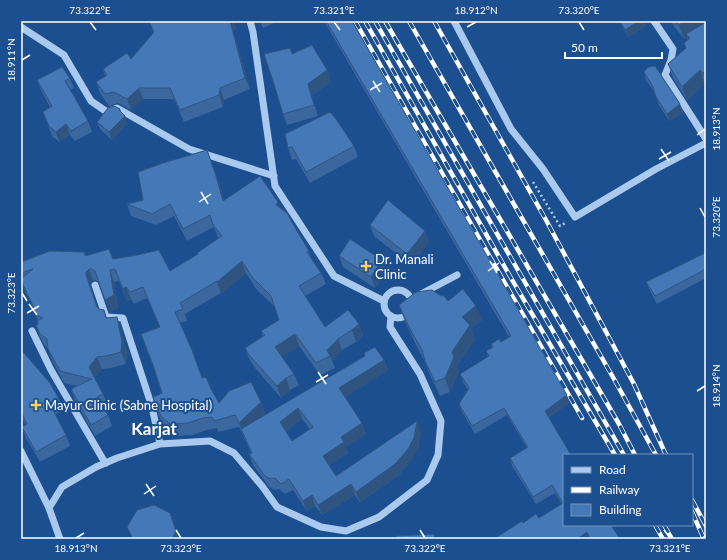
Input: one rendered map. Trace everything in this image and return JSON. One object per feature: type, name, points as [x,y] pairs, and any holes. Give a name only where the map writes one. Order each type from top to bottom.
[{"type":"street","points":[[250,21],[253,32],[275,186],[334,276],[384,301]]},
{"type":"street","points":[[454,21],[511,129],[543,169],[575,218],[656,169],[706,143]]},
{"type":"street","points":[[654,21],[673,49],[671,60],[664,75],[706,139]]},
{"type":"street","points":[[21,27],[64,55],[91,101],[107,112],[117,108],[189,148],[274,176]]},
{"type":"street","points":[[411,300],[457,274]]},
{"type":"street","points":[[95,285],[106,317],[122,318],[152,407],[160,444]]},
{"type":"street","points":[[401,291],[408,296],[412,304],[411,309],[405,316],[396,318],[388,314],[385,310],[384,301],[389,294],[401,291]]},
{"type":"street","points":[[49,508],[62,487],[96,467],[117,458],[160,444],[210,441],[234,453],[262,486],[277,507],[321,527],[346,531],[379,517],[427,480],[438,455],[441,421],[420,374],[390,327],[391,316]]},
{"type":"street","points":[[32,331],[52,370],[106,463]]},
{"type":"street","points":[[21,452],[49,508],[60,539]]},
{"type":"path","points":[[534,182],[560,226]]},
{"type":"building","points":[[149,21],[230,21],[245,78],[220,88],[219,95],[180,110],[170,88],[139,88],[127,99],[114,92],[105,94],[96,82],[107,75],[103,69],[127,53],[131,59],[154,32]]},
{"type":"building","points":[[326,21],[352,21],[567,395],[545,411],[570,454],[563,454],[563,503],[552,485],[533,497],[510,458],[528,447],[504,408],[472,426],[459,404],[469,388],[460,374],[489,356],[486,351],[493,347],[491,344],[499,339],[501,342],[511,336]]},
{"type":"building","points":[[620,21],[639,21],[625,30]]},
{"type":"building","points":[[676,21],[684,21],[679,25]]},
{"type":"building","points":[[706,22],[706,71],[703,73],[700,70],[682,87],[668,64],[686,48],[684,43],[690,38],[686,34]]},
{"type":"building","points":[[312,45],[327,70],[308,84],[314,105],[283,114],[264,54],[290,48],[292,54]]},
{"type":"building","points":[[655,66],[680,104],[667,114],[656,97],[652,85],[644,72],[648,67]]},
{"type":"building","points":[[62,67],[70,78],[65,81],[88,121],[71,131],[66,124],[56,132],[49,126],[43,112],[52,106],[37,80]]},
{"type":"building","points":[[114,106],[120,109],[119,110],[125,116],[109,132],[97,122],[108,108]]},
{"type":"building","points":[[330,112],[354,146],[306,172],[292,147],[288,148],[285,134]]},
{"type":"building","points":[[207,150],[223,201],[260,176],[278,202],[276,205],[287,213],[309,251],[307,252],[321,273],[299,286],[325,327],[348,310],[359,324],[338,339],[327,350],[330,356],[316,363],[295,334],[275,347],[294,374],[286,378],[277,386],[249,355],[245,348],[265,335],[261,331],[279,320],[271,296],[252,277],[242,261],[217,282],[180,303],[183,309],[175,312],[192,350],[202,378],[206,377],[219,403],[229,391],[251,382],[261,402],[239,423],[235,415],[214,421],[212,417],[203,418],[188,423],[170,424],[161,416],[153,397],[162,393],[141,334],[160,327],[143,287],[130,292],[126,287],[123,289],[115,269],[110,270],[114,295],[105,300],[95,271],[89,269],[86,272],[86,275],[97,307],[104,310],[106,318],[117,317],[122,342],[121,352],[97,357],[89,367],[103,394],[97,397],[108,415],[91,425],[71,389],[92,379],[60,371],[48,349],[47,339],[40,334],[36,325],[38,324],[37,321],[43,318],[36,315],[21,280],[33,269],[21,273],[21,262],[50,251],[84,252],[85,256],[109,249],[113,259],[159,250],[170,271],[198,254],[197,253],[222,236],[213,225],[210,215],[183,229],[170,204],[152,214],[127,204],[143,200],[138,172]]},
{"type":"building","points":[[388,200],[425,231],[407,254],[370,225]]},
{"type":"building","points":[[350,239],[382,260],[371,277],[339,256]]},
{"type":"building","points":[[705,253],[706,269],[655,296],[646,282]]},
{"type":"building","points":[[463,289],[476,306],[462,317],[470,325],[452,352],[454,357],[445,378],[435,382],[425,361],[422,350],[399,305],[416,292],[432,290],[441,296],[443,295],[448,301]]},
{"type":"building","points":[[375,347],[384,360],[339,388],[362,423],[341,437],[344,442],[323,456],[336,476],[417,421],[414,438],[408,449],[395,464],[356,492],[351,484],[318,505],[312,495],[303,501],[289,479],[281,484],[275,478],[271,479],[265,476],[249,454],[252,453],[241,429],[365,356],[364,353]],"holes":[[[298,408],[313,427],[292,441],[280,422]]]},
{"type":"building","points":[[21,349],[50,383],[59,399],[50,404],[66,435],[36,452],[22,427],[27,424],[21,412]]},
{"type":"building","points":[[563,503],[563,526],[612,526],[620,539],[590,539],[587,532],[577,539],[499,539],[497,537],[536,514],[539,518]]},
{"type":"building","points":[[154,505],[170,513],[176,531],[172,539],[133,539],[127,527],[137,510]]},
{"type":"building","points":[[434,534],[435,539],[396,539],[396,536]]},
{"type":"railway","points":[[355,21],[582,418]]},
{"type":"railway","points":[[365,21],[511,278],[614,454]]},
{"type":"railway","points":[[375,21],[623,454]]},
{"type":"railway","points":[[385,21],[619,424],[634,454]]},
{"type":"railway","points":[[409,21],[655,454]]},
{"type":"railway","points":[[434,21],[546,220],[634,384],[666,454]]},
{"type":"railway","points":[[693,502],[706,526]]},
{"type":"railway","points":[[693,514],[704,539]]},
{"type":"railway","points":[[656,526],[663,539]]},
{"type":"railway","points":[[665,526],[672,539]]},
{"type":"place","name":"Dr. Manali Clinic","points":[[366,266]]},
{"type":"place","name":"Mayur Clinic (Sabne Hospital)","points":[[36,405]]},
{"type":"district","name":"Karjat","points":[[154,428]]}]
